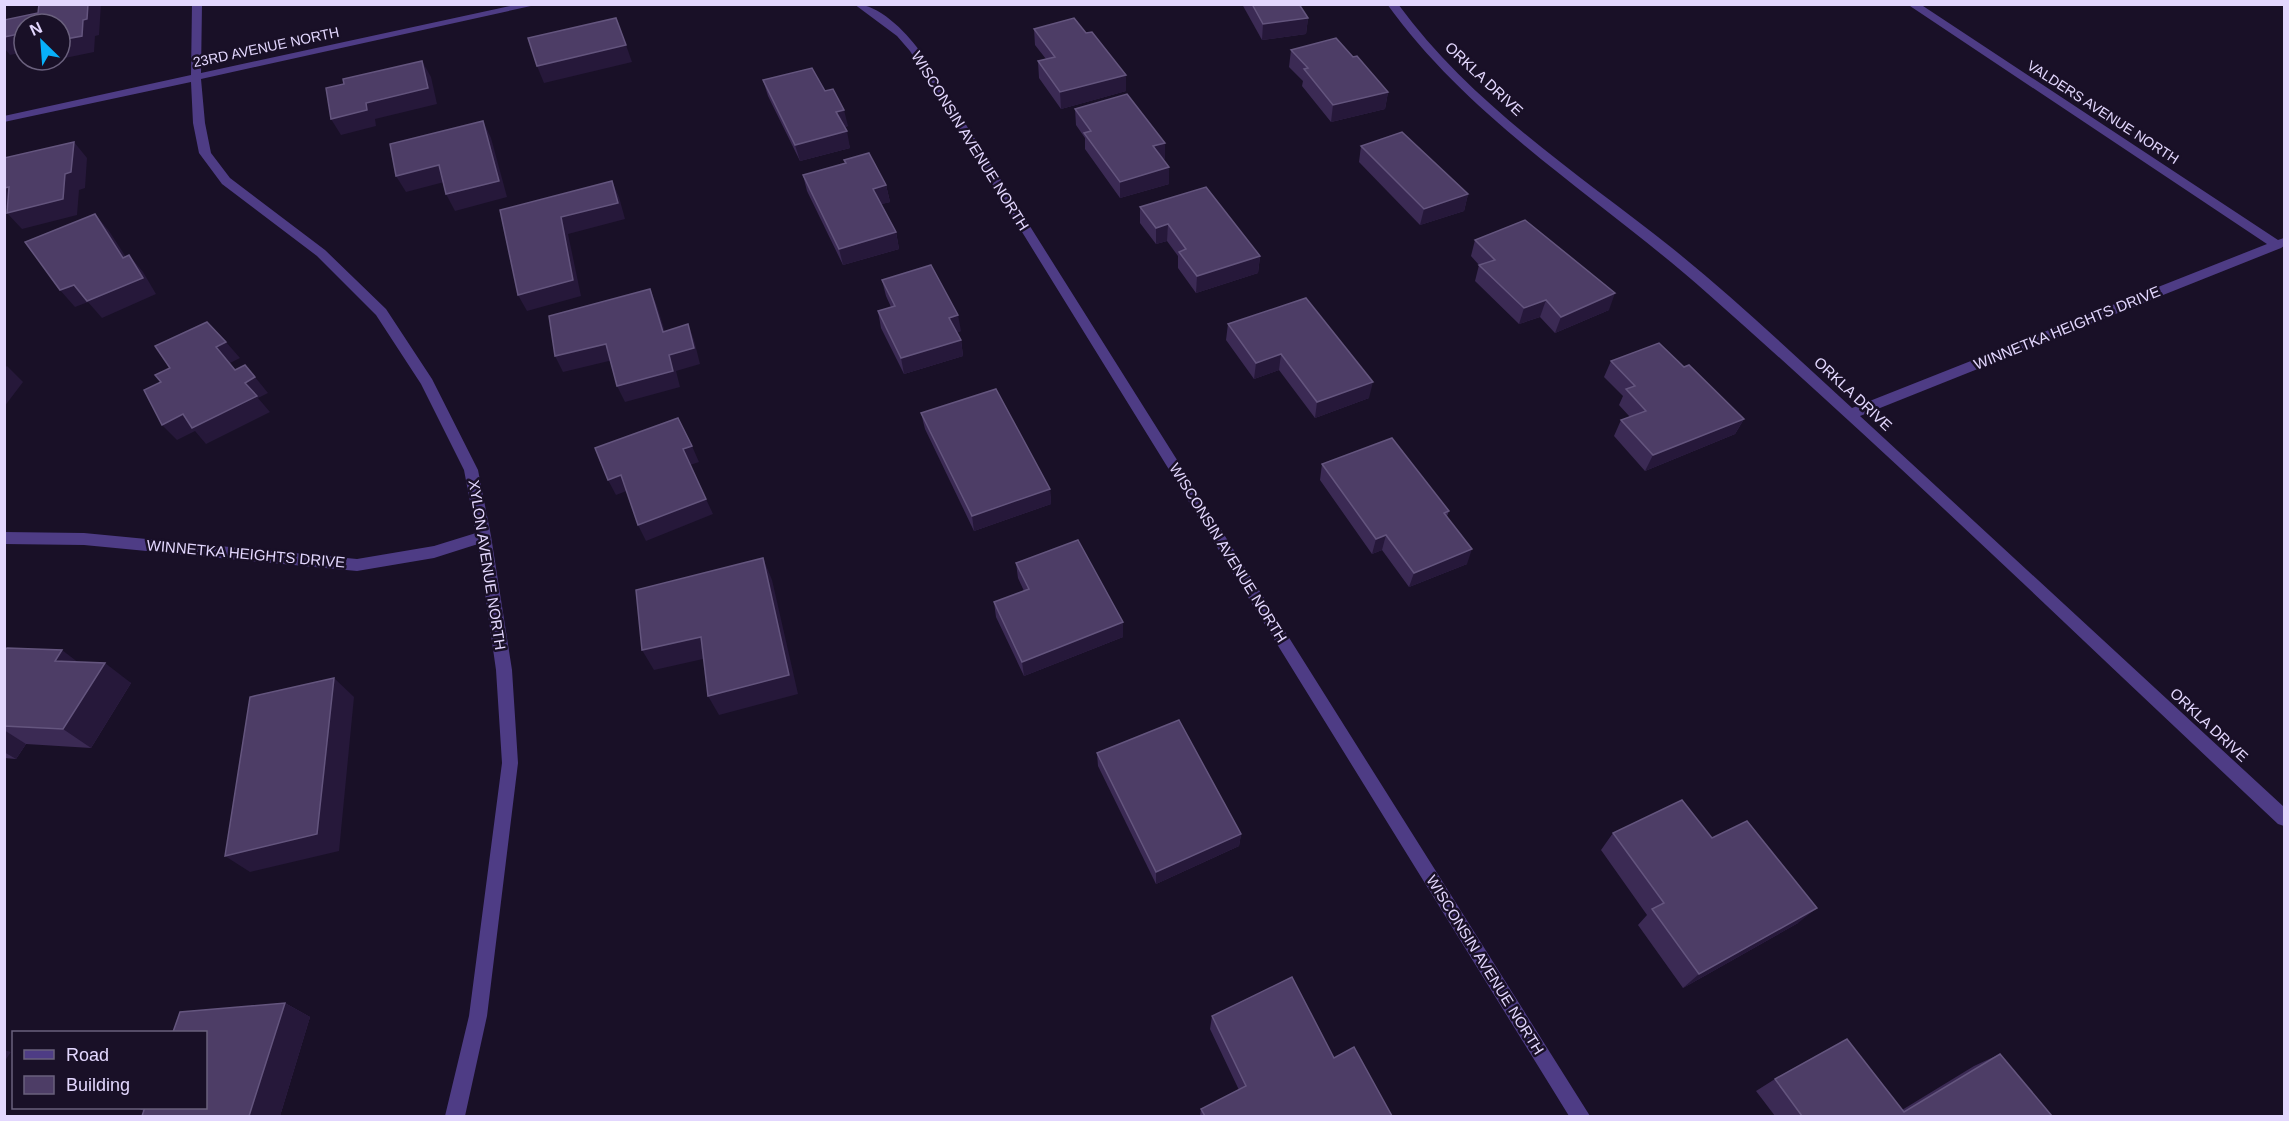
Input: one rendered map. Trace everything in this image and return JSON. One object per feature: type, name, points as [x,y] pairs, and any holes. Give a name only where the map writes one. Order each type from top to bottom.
[{"type":"street","name":"XYLON AVENUE NORTH","points":[[197,4],[196,78],[199,123],[205,153],[226,181],[321,253],[381,312],[427,381],[471,470],[484,536],[504,670],[510,763],[478,1016],[454,1116]]},
{"type":"street","name":"23RD AVENUE NORTH","points":[[4,119],[535,4]]},
{"type":"street","name":"WISCONSIN AVENUE NORTH","points":[[859,4],[901,34],[914,50],[1580,1116]]},
{"type":"street","name":"ORKLA DRIVE","points":[[1392,4],[1427,49],[1472,95],[1553,162],[1669,252],[1850,414],[2284,818]]},
{"type":"street","name":"VALDERS AVENUE NORTH","points":[[1912,4],[2281,243]]},
{"type":"street","name":"WINNETKA HEIGHTS DRIVE","points":[[1850,414],[2281,243]]},
{"type":"street","name":"WINNETKA HEIGHTS DRIVE","points":[[4,538],[84,539],[357,565],[434,552],[484,536]]},
{"type":"building","points":[[39,4],[88,4],[87,19],[83,20],[82,36],[72,38],[72,12],[38,12]]},
{"type":"building","points":[[1252,4],[1299,4],[1308,18],[1263,24]]},
{"type":"building","points":[[12,18],[12,35],[4,37],[4,20]]},
{"type":"building","points":[[616,18],[626,45],[537,66],[528,38]]},
{"type":"building","points":[[1074,18],[1086,33],[1092,32],[1126,75],[1060,92],[1038,61],[1055,57],[1034,29]]},
{"type":"building","points":[[1336,38],[1353,57],[1357,56],[1388,92],[1333,105],[1304,69],[1308,68],[1291,50]]},
{"type":"building","points":[[422,61],[428,88],[366,103],[367,110],[331,119],[326,88],[344,84],[343,79]]},
{"type":"building","points":[[812,68],[825,91],[833,89],[844,110],[836,112],[847,131],[795,145],[763,80]]},
{"type":"building","points":[[1127,94],[1165,143],[1153,146],[1169,167],[1120,182],[1084,133],[1091,131],[1075,109]]},
{"type":"building","points":[[483,121],[499,181],[446,194],[439,165],[396,176],[390,144]]},
{"type":"building","points":[[1402,132],[1468,194],[1424,209],[1361,146]]},
{"type":"building","points":[[74,142],[71,172],[65,174],[63,199],[7,213],[9,187],[4,188],[4,158]]},
{"type":"building","points":[[869,153],[886,185],[873,189],[896,232],[839,249],[803,175],[846,163],[844,160]]},
{"type":"building","points":[[612,181],[618,203],[561,217],[573,280],[518,295],[500,210]]},
{"type":"building","points":[[1206,187],[1260,256],[1197,276],[1179,252],[1186,249],[1168,224],[1156,228],[1140,207]]},
{"type":"building","points":[[95,214],[123,258],[129,255],[143,278],[87,301],[74,285],[60,290],[25,242]]},
{"type":"building","points":[[1525,220],[1615,293],[1561,317],[1546,300],[1524,308],[1479,265],[1495,260],[1475,240]]},
{"type":"building","points":[[931,265],[958,315],[949,318],[961,340],[901,358],[878,311],[895,306],[882,280]]},
{"type":"building","points":[[650,289],[663,332],[688,324],[694,348],[669,355],[673,371],[617,386],[606,344],[555,356],[549,316]]},
{"type":"building","points":[[1306,298],[1373,382],[1317,402],[1281,354],[1256,363],[1228,324]]},
{"type":"building","points":[[207,322],[226,342],[216,347],[235,370],[245,365],[255,377],[245,383],[257,396],[192,428],[183,414],[162,425],[144,390],[161,382],[155,375],[170,368],[155,346]]},
{"type":"building","points":[[1659,343],[1684,367],[1689,365],[1744,419],[1653,455],[1621,420],[1646,411],[1626,389],[1635,386],[1611,361]]},
{"type":"building","points":[[996,389],[1050,489],[972,516],[921,413]]},
{"type":"building","points":[[678,418],[692,446],[683,449],[706,499],[638,525],[621,475],[608,480],[595,448]]},
{"type":"building","points":[[1392,438],[1449,511],[1444,513],[1472,549],[1414,573],[1386,535],[1376,539],[1322,464]]},
{"type":"building","points":[[1078,540],[1123,622],[1022,662],[994,602],[1029,589],[1016,563]]},
{"type":"building","points":[[763,558],[789,675],[708,696],[701,637],[642,650],[636,590]]},
{"type":"building","points":[[7,648],[62,650],[55,661],[105,663],[63,729],[4,726],[4,651]]},
{"type":"building","points":[[334,678],[317,834],[225,856],[250,697]]},
{"type":"building","points":[[1179,720],[1241,834],[1156,872],[1097,753]]},
{"type":"building","points":[[1682,800],[1712,838],[1747,821],[1817,908],[1699,974],[1652,909],[1664,903],[1613,833]]},
{"type":"building","points":[[1292,977],[1334,1058],[1354,1047],[1392,1116],[1205,1116],[1201,1109],[1246,1086],[1212,1016]]},
{"type":"building","points":[[285,1003],[249,1116],[142,1116],[144,1109],[207,1109],[207,1031],[173,1031],[180,1012]]},
{"type":"building","points":[[1847,1039],[1904,1112],[2000,1054],[2052,1116],[1802,1116],[1775,1079]]}]
